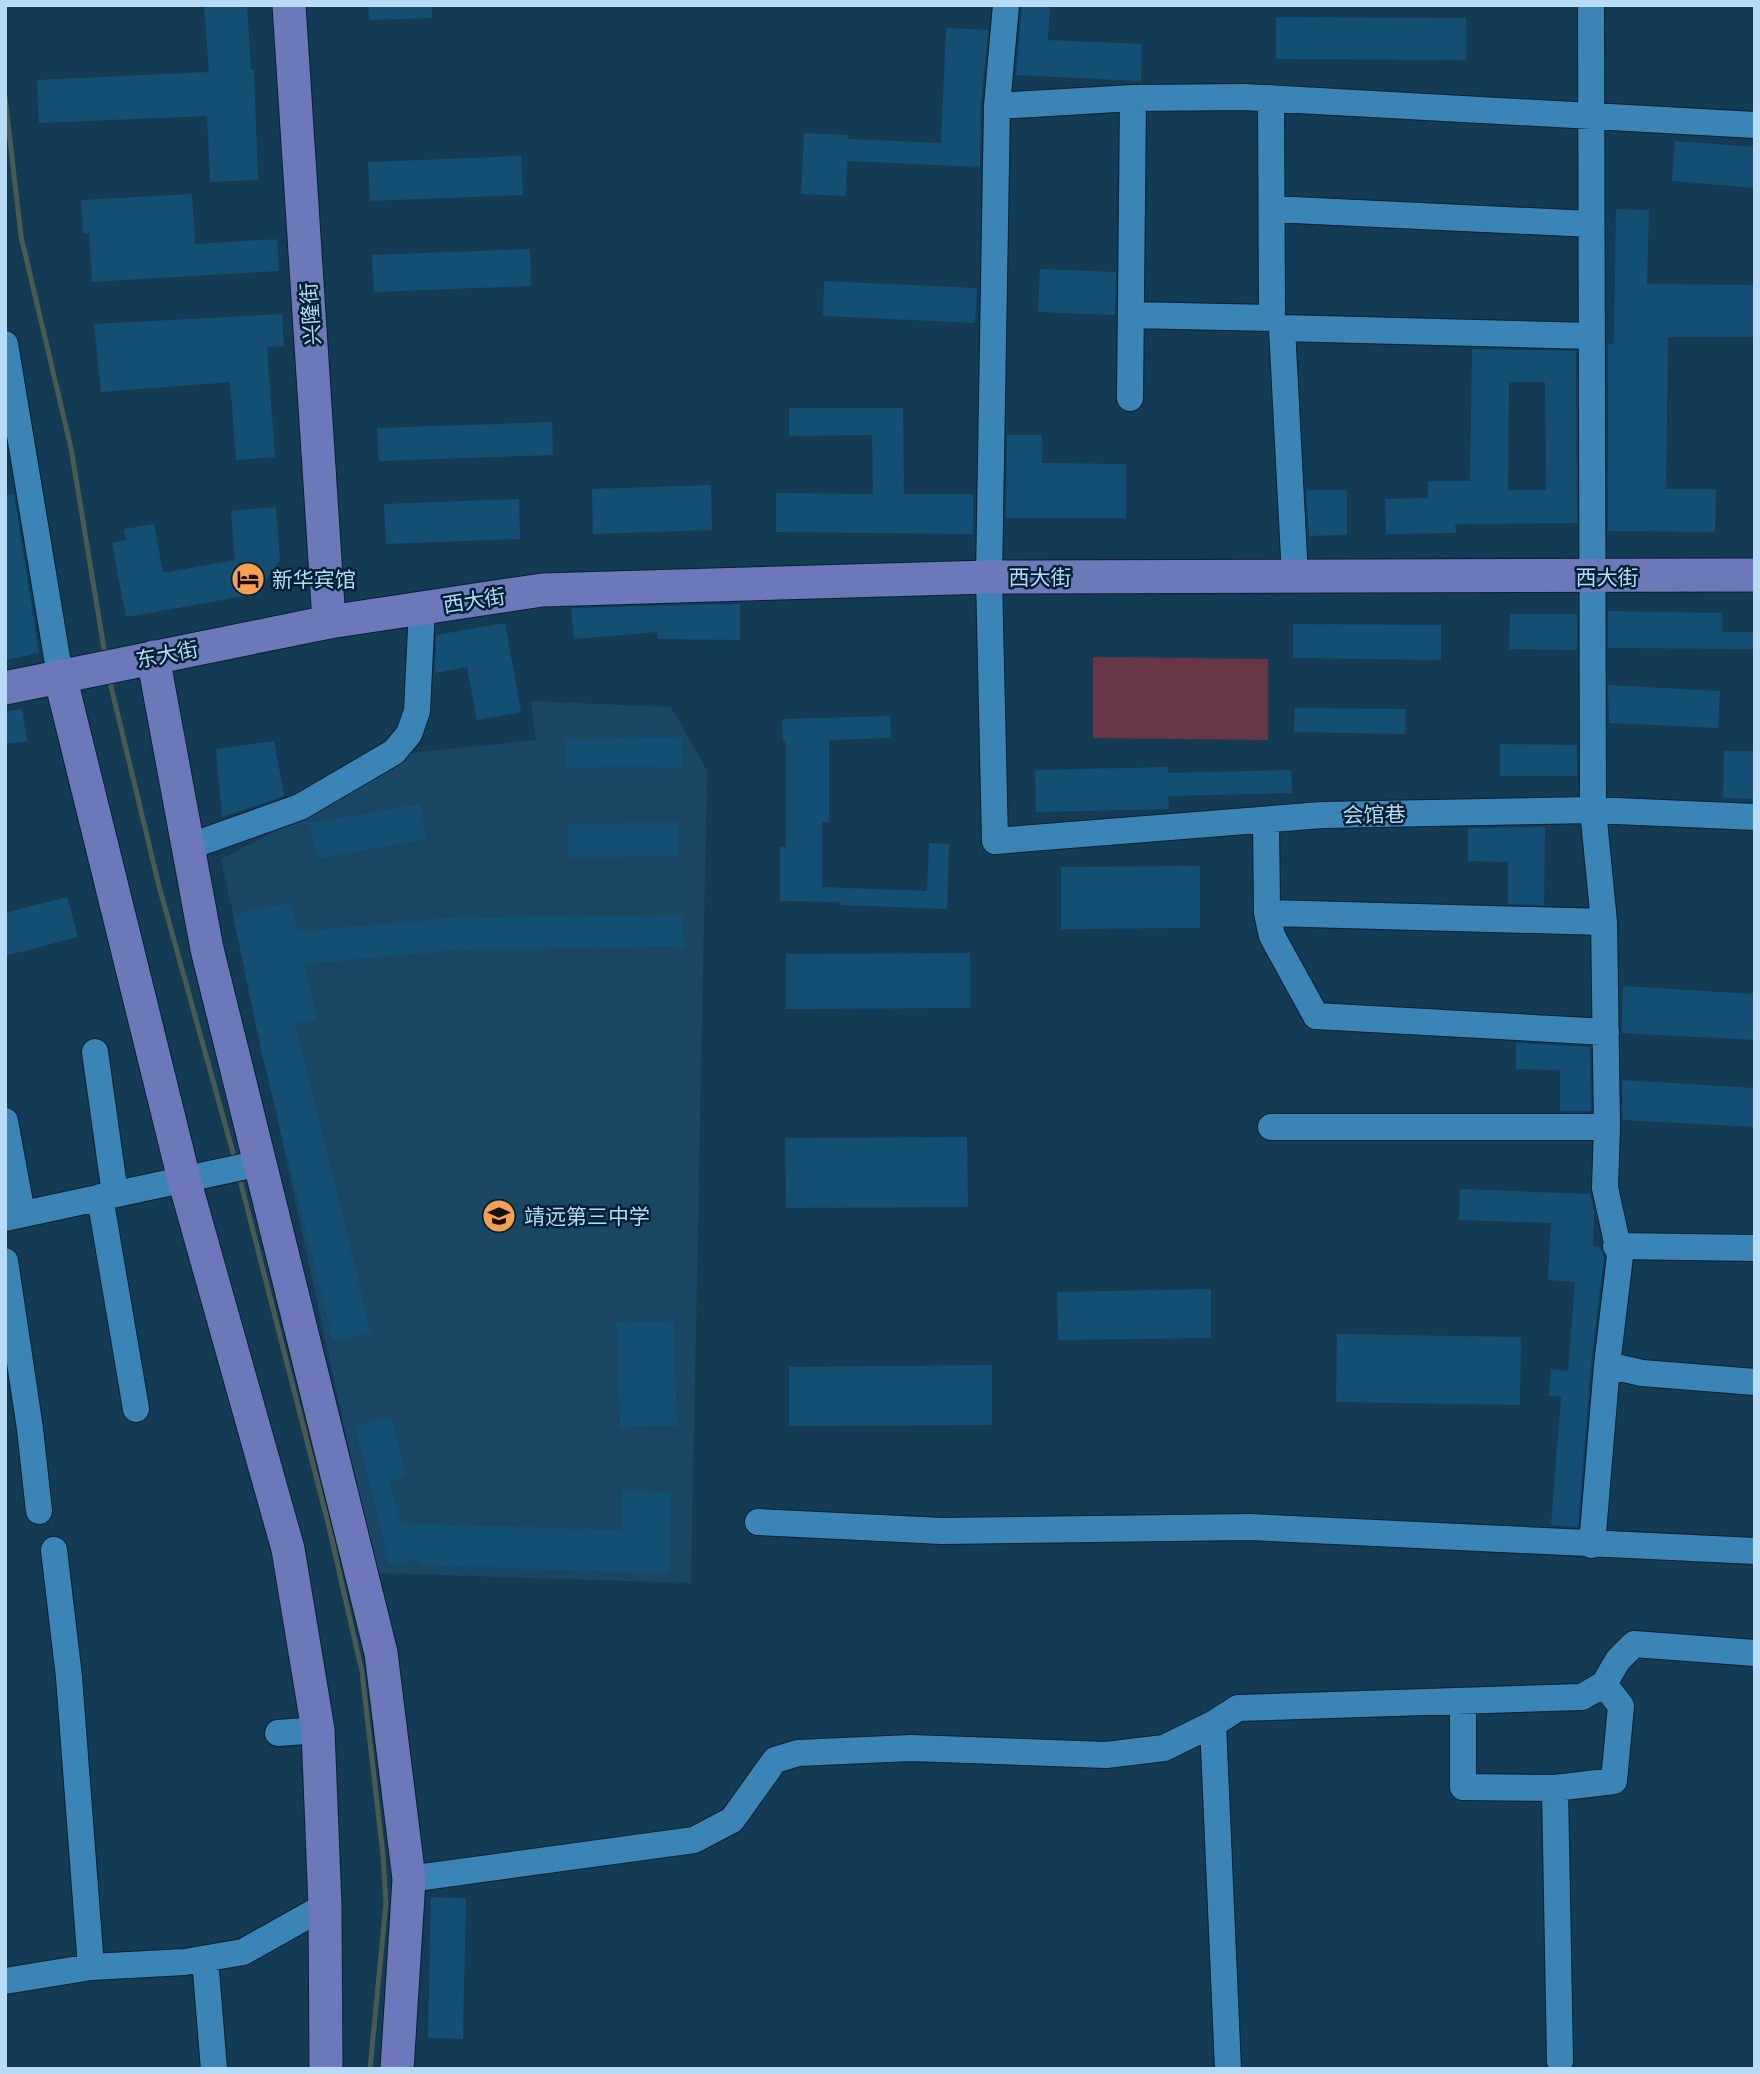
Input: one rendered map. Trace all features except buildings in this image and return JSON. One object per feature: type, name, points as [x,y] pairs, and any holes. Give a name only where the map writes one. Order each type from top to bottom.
[{"type":"main road","name":"兴隆街","points":[[289,5],[339,621]]},
{"type":"main road","name":"兴隆街","points":[[310,5],[339,621]]},
{"type":"main road","name":"西大街","points":[[339,621],[542,590],[989,577],[1755,575]]},
{"type":"main road","name":"东大街","points":[[5,688],[339,621]]},
{"type":"main road","points":[[138,660],[188,847],[207,949],[256,1164],[381,1653],[409,1879],[397,2069]]},
{"type":"main road","points":[[73,673],[184,1179],[288,1549],[317,1730],[326,1906],[326,2069]]},
{"type":"street","points":[[989,577],[997,106],[1006,5]]},
{"type":"street","points":[[1591,5],[1592,810],[1604,922],[1607,1127],[1605,1188],[1620,1256],[1606,1364],[1592,1545]]},
{"type":"street","points":[[997,106],[1133,98],[1271,98],[1755,125]]},
{"type":"street","points":[[1130,398],[1133,98]]},
{"type":"street","points":[[1131,315],[1272,318],[1271,98]]},
{"type":"street","points":[[1272,209],[1591,224]]},
{"type":"street","points":[[1295,577],[1282,328],[1591,336]]},
{"type":"street","points":[[5,344],[73,673]]},
{"type":"street","name":"会馆巷","points":[[989,577],[995,841],[1322,816],[1592,810],[1755,817]]},
{"type":"street","points":[[188,847],[300,807],[394,752],[408,734],[417,711],[422,608]]},
{"type":"street","points":[[1266,820],[1267,913],[1272,936],[1316,1016],[1606,1032]]},
{"type":"street","points":[[1267,913],[1604,922]]},
{"type":"street","points":[[95,1052],[108,1196],[136,1409]]},
{"type":"street","points":[[5,1121],[14,1216],[256,1164]]},
{"type":"street","points":[[1271,1127],[1607,1127]]},
{"type":"street","points":[[1616,1246],[1755,1248]]},
{"type":"street","points":[[5,1261],[30,1429],[39,1511]]},
{"type":"street","points":[[1606,1364],[1642,1373],[1755,1382]]},
{"type":"street","points":[[758,1522],[942,1531],[1250,1527],[1755,1551]]},
{"type":"street","points":[[54,1550],[69,1677],[91,1967]]},
{"type":"street","points":[[409,1879],[694,1840],[732,1820],[775,1760],[798,1752],[911,1748],[1106,1755],[1164,1748],[1213,1724],[1238,1708],[1583,1698],[1604,1684],[1618,1660],[1634,1644],[1755,1653]]},
{"type":"street","points":[[1463,1701],[1463,1787],[1555,1788],[1614,1781],[1621,1706],[1604,1684]]},
{"type":"street","points":[[1213,1724],[1228,2069]]},
{"type":"street","points":[[278,1733],[317,1730]]},
{"type":"street","points":[[1555,1788],[1560,2061]]},
{"type":"street","points":[[5,1981],[91,1967],[185,1962],[243,1952],[326,1906]]},
{"type":"street","points":[[205,1959],[214,2069]]},
{"type":"shaded area","points":[[1093,657],[1268,659],[1268,740],[1093,738]]},
{"type":"shaded area","name":"靖远第三中学","points":[[531,701],[671,707],[707,770],[691,1583],[376,1573],[221,859],[409,753],[536,740]]},
{"type":"waterway","points":[[5,97],[21,236],[71,448],[105,655]]},
{"type":"waterway","points":[[109,678],[159,886],[235,1160]]},
{"type":"waterway","points":[[239,1176],[329,1527],[362,1672],[386,1903],[370,2069]]},
{"type":"place","name":"新华宾馆","points":[[248,579]]},
{"type":"place","name":"靖远第三中学","points":[[499,1216]]}]
